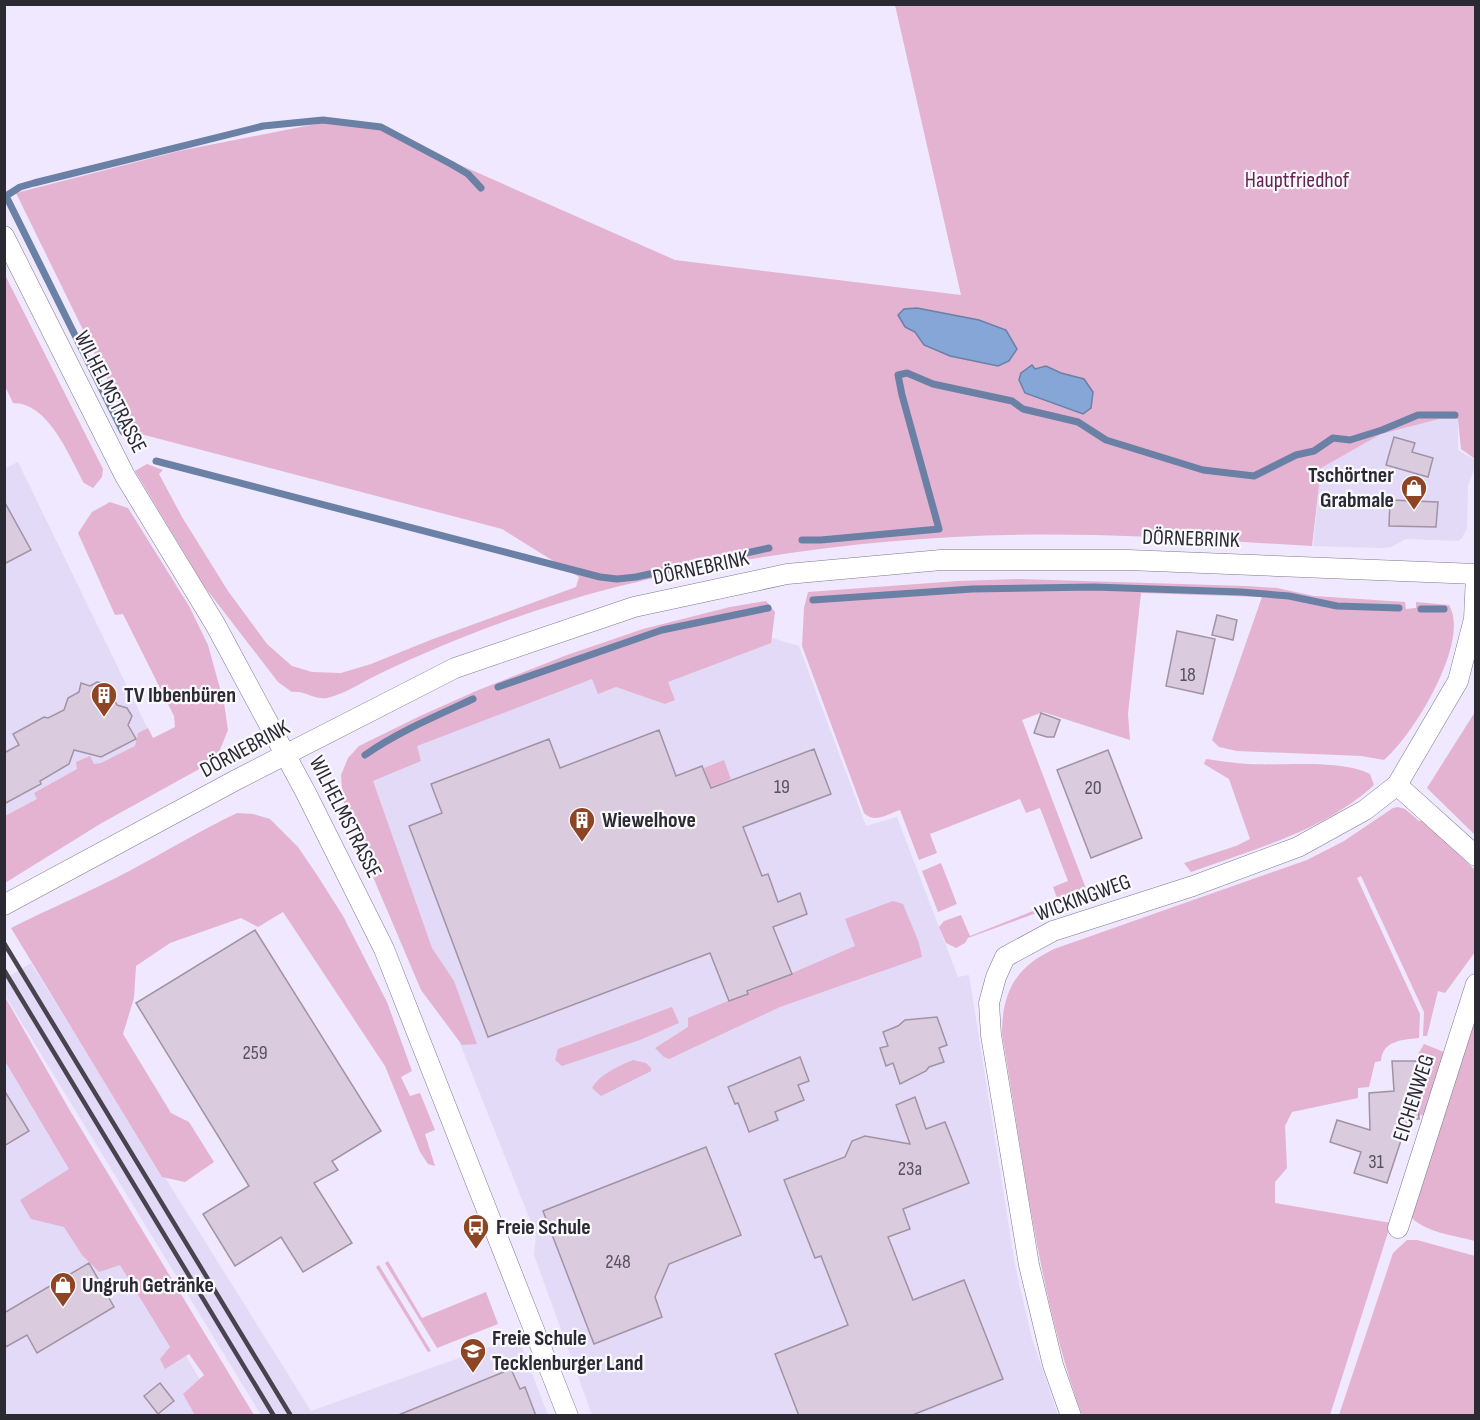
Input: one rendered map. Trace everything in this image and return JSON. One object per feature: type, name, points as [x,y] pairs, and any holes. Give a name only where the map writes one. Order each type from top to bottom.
[{"type":"street","name":"WILHELMSTRASSE","points":[[4,236],[125,476],[214,624],[285,755],[384,949],[568,1416]]},
{"type":"street","name":"DÖRNEBRINK","points":[[4,905],[285,755],[455,668],[634,607],[787,574],[941,560],[1128,560],[1476,575]]},
{"type":"street","name":"WICKINGWEG","points":[[1071,1416],[1053,1365],[1029,1265],[990,1035],[989,1003],[996,977],[1005,957],[1053,931],[1193,886],[1299,847],[1365,810],[1397,785],[1458,681],[1474,619],[1476,575]]},
{"type":"street","points":[[1397,785],[1476,856]]},
{"type":"street","name":"EICHENWEG","points":[[1398,1228],[1476,984]]},
{"type":"shaded area","points":[[1458,415],[1458,450],[1476,461],[1468,485],[1467,528],[1462,538],[1458,541],[1406,539],[1391,547],[1380,548],[1313,546],[1322,458],[1379,426]]},
{"type":"shaded area","points":[[18,462],[158,750],[5,832],[4,469]]},
{"type":"shaded area","points":[[676,636],[769,637],[799,646],[866,826],[897,817],[958,977],[969,975],[1015,1265],[1032,1339],[1058,1415],[592,1415],[534,1255],[536,1235],[358,786],[361,762]]},
{"type":"shaded area","points":[[31,963],[311,1411],[518,1337],[548,1415],[261,1415],[5,995],[5,979]]},
{"type":"shaded area","points":[[4,1030],[189,1361],[221,1415],[5,1415]]},
{"type":"green space","name":"Hauptfriedhof","points":[[895,5],[1475,5],[1475,459],[1461,449],[1458,419],[1439,419],[1381,434],[1321,468],[1312,546],[1150,537],[1036,534],[915,539],[794,552],[675,573],[567,601],[494,625],[446,644],[327,698],[292,692],[278,682],[204,586],[135,471],[147,464],[163,470],[159,474],[182,517],[228,591],[267,644],[292,666],[312,672],[341,673],[371,664],[576,587],[579,577],[502,529],[133,432],[16,193],[179,151],[321,123],[372,126],[675,260],[961,295]]},
{"type":"green space","points":[[4,273],[103,469],[102,477],[93,488],[84,483],[47,421],[26,405],[13,403],[5,386]]},
{"type":"green space","points":[[110,502],[128,508],[189,606],[208,645],[224,703],[228,730],[219,752],[201,768],[100,824],[5,883],[5,816],[37,799],[34,793],[77,769],[76,762],[90,756],[94,764],[101,763],[135,746],[138,733],[148,728],[153,738],[175,727],[174,716],[123,614],[115,615],[78,533],[92,512]]},
{"type":"green space","points":[[1019,579],[1246,586],[1277,588],[1314,596],[1405,602],[1406,609],[1416,608],[1416,602],[1449,605],[1454,621],[1452,641],[1446,664],[1423,710],[1396,748],[1384,760],[1362,756],[1237,751],[1219,747],[1212,740],[1262,597],[1141,593],[1128,714],[1130,740],[1043,712],[1022,720],[1088,894],[968,938],[965,943],[956,948],[946,943],[939,927],[944,921],[961,915],[970,936],[1058,901],[1053,887],[1068,881],[1040,808],[1026,813],[1020,799],[930,834],[937,853],[919,860],[900,810],[877,818],[864,813],[802,646],[804,608],[808,592]]},
{"type":"green space","points":[[766,601],[775,612],[771,643],[668,682],[675,700],[665,704],[616,687],[598,694],[592,679],[417,746],[421,761],[373,781],[432,948],[454,981],[477,1044],[462,1045],[421,990],[376,884],[343,800],[341,775],[348,758],[359,746],[420,716],[567,655],[643,629],[730,607]]},
{"type":"green space","points":[[1475,712],[1476,835],[1427,788]]},
{"type":"green space","points":[[1206,759],[1248,764],[1343,766],[1370,774],[1374,785],[1333,815],[1311,827],[1191,872],[1184,863],[1250,839],[1229,779],[1204,764]]},
{"type":"green space","points":[[724,760],[731,779],[711,787],[704,768]]},
{"type":"green space","points":[[1393,808],[1405,809],[1419,821],[1424,820],[1475,870],[1475,952],[1445,993],[1438,991],[1427,1036],[1423,1036],[1424,1012],[1361,876],[1357,878],[1420,1014],[1419,1038],[1406,1039],[1389,1045],[1381,1061],[1375,1062],[1369,1087],[1358,1088],[1358,1098],[1292,1112],[1285,1126],[1287,1168],[1275,1182],[1275,1203],[1391,1223],[1330,1415],[1082,1415],[1054,1322],[1025,1178],[1002,1034],[1008,993],[1021,972],[1054,949],[1307,860],[1344,841]]},
{"type":"green space","points":[[237,813],[253,814],[270,819],[298,847],[343,916],[387,1002],[412,1071],[401,1077],[410,1096],[420,1093],[435,1130],[425,1134],[435,1166],[428,1164],[420,1152],[385,1066],[283,912],[258,927],[241,918],[170,943],[136,966],[134,998],[123,1034],[171,1113],[189,1122],[214,1162],[185,1182],[162,1177],[11,928],[116,878]]},
{"type":"green space","points":[[941,863],[957,904],[938,912],[922,871]]},
{"type":"green space","points":[[893,901],[903,904],[919,943],[922,957],[780,1007],[669,1059],[655,1048],[688,1027],[688,1018],[855,946],[845,919]]},
{"type":"green space","points":[[5,997],[69,1109],[254,1415],[195,1415],[183,1394],[204,1375],[189,1354],[165,1369],[160,1359],[170,1347],[120,1265],[99,1272],[82,1255],[64,1227],[31,1219],[20,1200],[69,1169],[5,1061]]},
{"type":"green space","points":[[672,1007],[679,1023],[640,1040],[562,1066],[555,1060],[558,1049]]},
{"type":"green space","points":[[1475,1017],[1475,1241],[1432,1230],[1416,1222],[1410,1216]]},
{"type":"green space","points":[[1424,1044],[1449,1054],[1427,1116],[1419,1115],[1416,1058]]},
{"type":"green space","points":[[633,1060],[646,1063],[651,1071],[601,1096],[592,1088],[605,1075]]},
{"type":"green space","points":[[1407,1240],[1417,1240],[1475,1256],[1475,1415],[1339,1415],[1393,1253]]},
{"type":"green space","points":[[388,1261],[422,1318],[486,1292],[498,1324],[437,1348],[385,1263]]},
{"type":"green space","points":[[379,1265],[431,1351],[428,1352],[376,1267]]},
{"type":"water","points":[[917,308],[979,320],[1006,330],[1017,349],[1009,361],[998,366],[950,356],[924,345],[915,332],[905,327],[898,315],[904,309]]},
{"type":"water","points":[[1032,365],[1035,369],[1046,366],[1084,379],[1093,392],[1091,408],[1083,414],[1025,393],[1019,380],[1021,373]]},
{"type":"building","points":[[1394,437],[1415,443],[1412,452],[1433,458],[1428,477],[1386,465]]},
{"type":"building","name":"Tschörtner Grabmale","points":[[1390,500],[1438,502],[1436,527],[1389,526]]},
{"type":"building","points":[[4,501],[31,550],[4,564]]},
{"type":"building","points":[[1217,615],[1237,620],[1233,640],[1212,635]]},
{"type":"building","points":[[1177,631],[1215,639],[1203,694],[1166,686]]},
{"type":"building","points":[[97,682],[106,684],[117,705],[127,708],[132,716],[128,725],[136,739],[101,757],[74,750],[69,764],[40,781],[41,784],[4,804],[4,753],[19,745],[13,734],[44,717],[48,718],[64,710],[68,698],[79,692],[81,683],[90,686]]},
{"type":"building","points":[[1041,713],[1060,720],[1054,737],[1034,733]]},
{"type":"building","points":[[659,730],[676,776],[702,766],[711,788],[814,749],[831,794],[743,827],[762,876],[768,874],[778,902],[800,893],[807,914],[773,927],[792,974],[747,991],[748,994],[729,1001],[710,953],[488,1037],[409,826],[442,813],[431,784],[549,739],[560,768]]},
{"type":"building","points":[[1108,750],[1142,838],[1091,858],[1057,770]]},
{"type":"building","points":[[255,930],[381,1131],[332,1161],[338,1170],[314,1183],[352,1243],[303,1272],[281,1237],[235,1266],[203,1214],[249,1186],[136,1003]]},
{"type":"building","points":[[937,1017],[947,1045],[939,1048],[944,1062],[929,1067],[926,1071],[900,1084],[893,1063],[886,1066],[880,1048],[888,1046],[883,1032],[898,1026],[905,1020]]},
{"type":"building","points":[[800,1057],[809,1081],[798,1085],[804,1100],[775,1112],[778,1120],[749,1132],[738,1103],[735,1104],[728,1087]]},
{"type":"building","points":[[1392,1061],[1416,1061],[1419,1119],[1408,1119],[1387,1183],[1354,1173],[1361,1152],[1330,1142],[1337,1120],[1370,1130],[1369,1093],[1394,1091]]},
{"type":"building","points":[[4,1090],[29,1131],[4,1146]]},
{"type":"building","points":[[915,1097],[926,1129],[945,1122],[969,1183],[903,1209],[910,1229],[888,1237],[913,1300],[964,1280],[1003,1379],[910,1416],[799,1416],[775,1354],[848,1325],[821,1256],[815,1258],[784,1180],[845,1157],[852,1141],[865,1136],[910,1144],[896,1105]]},
{"type":"building","points":[[706,1147],[741,1235],[669,1264],[655,1297],[662,1317],[594,1344],[543,1211]]},
{"type":"building","name":"Ungruh Getränke","points":[[89,1263],[114,1307],[37,1353],[27,1335],[4,1348],[4,1313]]},
{"type":"building","points":[[511,1369],[520,1389],[525,1387],[536,1416],[396,1416]]},
{"type":"building","points":[[160,1383],[174,1401],[158,1414],[144,1396]]},
{"type":"waterway","points":[[123,432],[6,196],[20,187],[34,183],[263,126],[323,120],[381,127],[468,174],[481,188]]},
{"type":"waterway","points":[[802,540],[939,529],[902,395],[898,375],[907,373],[933,384],[1012,401],[1023,409],[1078,422],[1106,440],[1203,470],[1254,476],[1296,455],[1314,451],[1333,438],[1350,440],[1418,415],[1455,415]]},
{"type":"waterway","points":[[156,461],[600,577],[617,579],[636,577],[769,548]]},
{"type":"waterway","points":[[813,600],[972,589],[1094,587],[1241,592],[1289,596],[1337,606],[1399,608]]},
{"type":"waterway","points":[[498,687],[662,630],[768,608]]},
{"type":"waterway","points":[[1421,609],[1444,609]]},
{"type":"waterway","points":[[365,755],[404,732],[473,699]]},
{"type":"railway","points":[[4,943],[291,1416]]},
{"type":"railway","points":[[4,970],[274,1416]]},
{"type":"place","name":"Tschörtner Grabmale","points":[[1414,511]]},
{"type":"place","name":"TV Ibbenbüren","points":[[104,718]]},
{"type":"place","name":"Wiewelhove","points":[[582,843]]},
{"type":"place","name":"Freie Schule","points":[[476,1250]]},
{"type":"place","name":"Ungruh Getränke","points":[[63,1308]]},
{"type":"place","name":"Freie Schule Tecklenburger Land","points":[[473,1374]]}]
